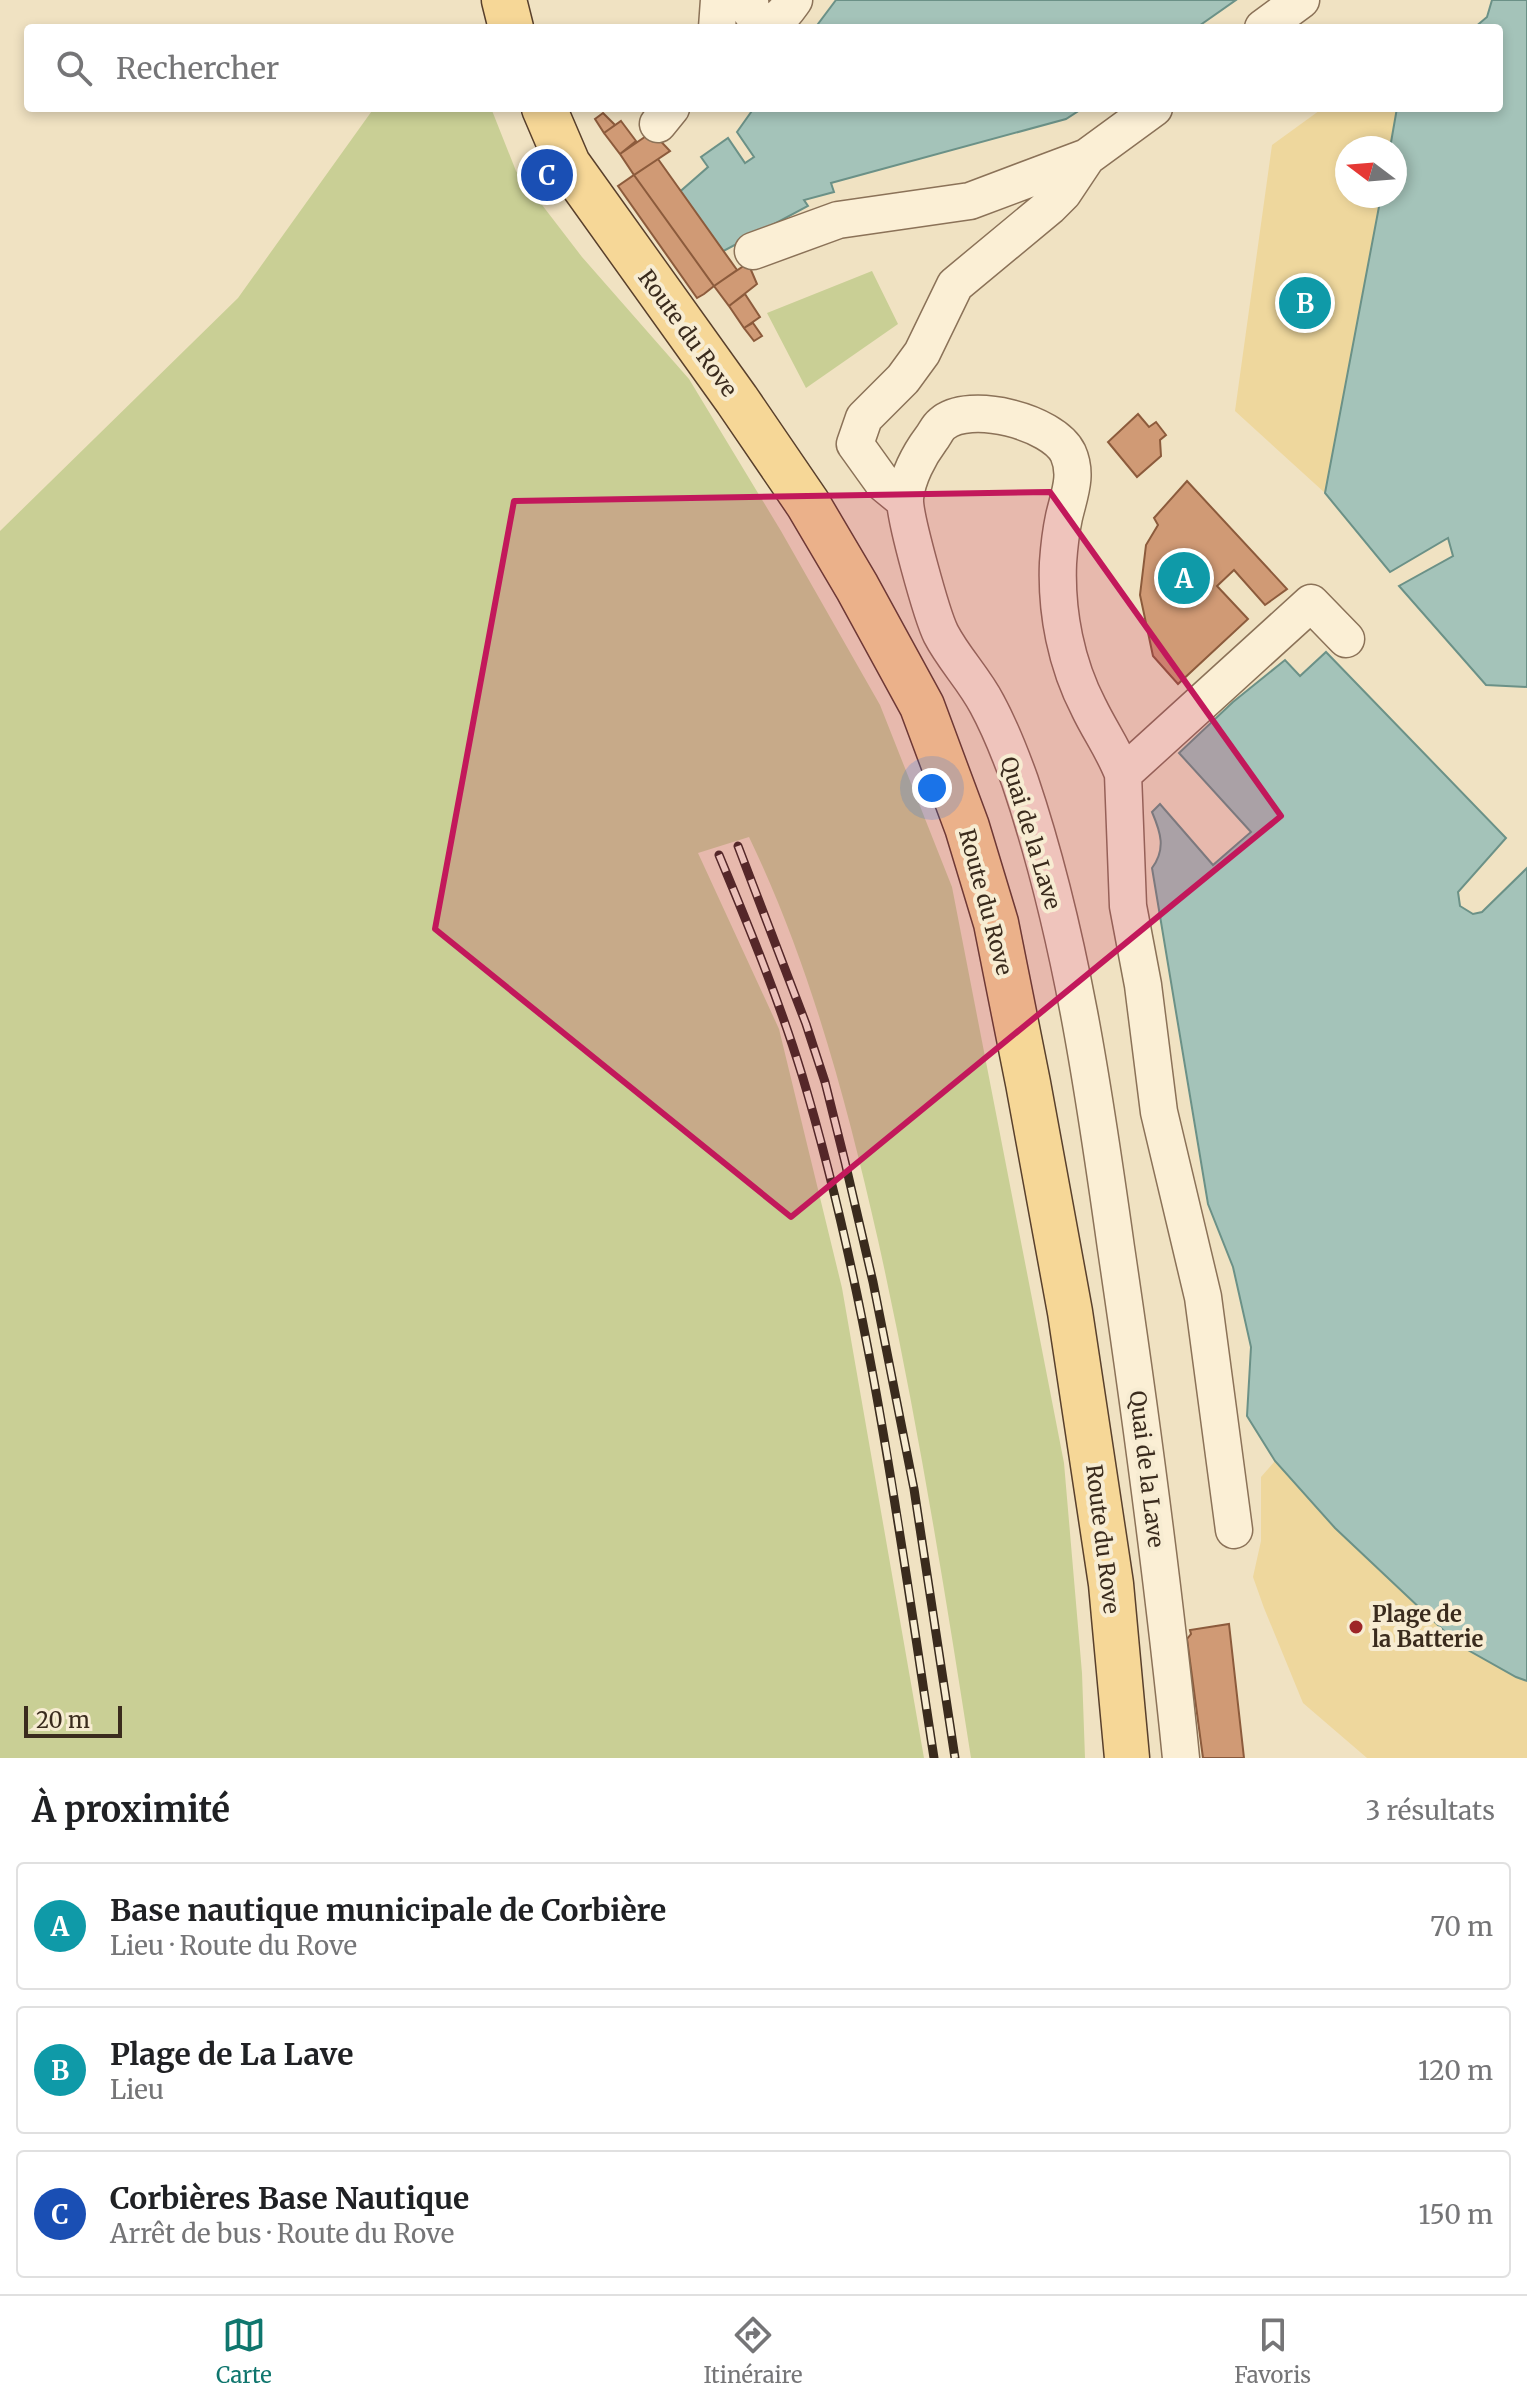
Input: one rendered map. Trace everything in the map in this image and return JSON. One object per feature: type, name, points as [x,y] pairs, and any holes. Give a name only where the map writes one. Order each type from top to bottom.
[{"type":"main road","points":[[504,0],[510,24]]},
{"type":"main road","name":"Route du Rove","points":[[546,112],[568,164],[808,504],[922,706],[962,813],[996,923],[1070,1312],[1111,1584],[1127,1758]]},
{"type":"lane","points":[[717,24],[719,0]]},
{"type":"lane","points":[[750,0],[751,12],[758,21],[767,24],[780,19],[794,0]]},
{"type":"lane","points":[[1268,24],[1301,0]]},
{"type":"lane","points":[[753,251],[838,220],[970,201],[1087,157],[1149,112]]},
{"type":"lane","points":[[1087,157],[1063,193],[1049,207],[955,285],[922,353],[903,379],[864,418],[855,444],[883,483],[905,501],[910,479],[924,449],[943,422],[966,414],[999,416],[1042,430],[1061,442],[1070,457],[1073,478],[1058,564],[1065,645],[1086,703],[1123,774],[1128,906],[1143,985],[1159,1112],[1203,1297],[1234,1530]]},
{"type":"lane","name":"Quai de la Lave","points":[[905,501],[940,632],[987,705],[1019,777],[1042,851],[1088,1051],[1149,1467],[1181,1758]]},
{"type":"lane","points":[[1123,774],[1311,603],[1346,639]]},
{"type":"highlighted area","points":[[1050,492],[1281,816],[791,1217],[435,929],[514,501]]},
{"type":"green space","points":[[371,112],[493,112],[516,171],[582,257],[689,379],[781,531],[880,705],[952,887],[1064,1463],[1082,1673],[1085,1758],[971,1758],[917,1433],[866,1189],[825,1035],[791,934],[749,837],[698,853],[779,1029],[842,1288],[924,1758],[0,1758],[0,531],[238,298]]},
{"type":"green space","points":[[872,271],[898,324],[806,388],[767,313]]},
{"type":"sand","points":[[1317,112],[1396,112],[1392,136],[1335,136],[1335,208],[1379,208],[1325,493],[1235,411],[1272,145]]},
{"type":"sand","name":"Plage de la Batterie","points":[[1275,1461],[1335,1528],[1459,1645],[1527,1681],[1527,1758],[1367,1758],[1303,1703],[1253,1577],[1261,1541],[1261,1477]]},
{"type":"water","points":[[836,0],[1236,0],[1202,24],[818,24]]},
{"type":"water","points":[[1492,0],[1527,0],[1527,687],[1486,685],[1399,586],[1453,556],[1448,538],[1390,572],[1325,493],[1379,208],[1407,208],[1407,136],[1392,136],[1396,112],[1503,112],[1503,24],[1479,24],[1487,17]]},
{"type":"water","points":[[751,112],[1077,112],[1066,119],[831,183],[834,192],[804,200],[808,206],[716,255],[675,196],[708,167],[701,157],[728,138],[745,163],[754,157],[737,132]]},
{"type":"water","points":[[1326,652],[1506,838],[1458,892],[1460,906],[1473,914],[1482,912],[1527,868],[1527,1681],[1459,1645],[1335,1528],[1275,1461],[1247,1416],[1251,1347],[1233,1267],[1208,1204],[1152,868],[1161,841],[1152,812],[1160,804],[1213,865],[1251,832],[1179,753],[1233,702],[1285,660],[1300,676]]},
{"type":"building","points":[[603,113],[615,125],[604,133],[595,119]]},
{"type":"building","points":[[621,121],[636,141],[620,154],[604,133]]},
{"type":"building","points":[[652,132],[670,151],[634,175],[620,154]]},
{"type":"building","points":[[658,159],[737,270],[714,286],[634,175]]},
{"type":"building","points":[[634,175],[714,286],[697,298],[618,186]]},
{"type":"building","points":[[748,263],[757,284],[729,306],[714,286]]},
{"type":"building","points":[[745,294],[760,317],[744,328],[729,306]]},
{"type":"building","points":[[753,323],[762,336],[754,341],[744,328]]},
{"type":"building","points":[[1138,414],[1149,427],[1156,422],[1166,435],[1160,440],[1161,456],[1137,477],[1108,442]]},
{"type":"building","points":[[1187,481],[1287,589],[1265,605],[1234,570],[1217,586],[1248,619],[1178,684],[1153,656],[1140,595],[1146,545],[1158,525],[1154,518]]},
{"type":"building","points":[[1229,1624],[1244,1758],[1203,1758],[1187,1639],[1190,1630]]},
{"type":"railway","points":[[738,846],[806,1024],[825,1082],[845,1162],[873,1282],[914,1489],[955,1758]]},
{"type":"railway","points":[[719,855],[793,1047],[846,1244],[880,1414],[934,1758]]},
{"type":"place","name":"Corbières Base Nautique","points":[[547,175]]},
{"type":"place","name":"Plage de La Lave","points":[[1305,303]]},
{"type":"place","name":"Base nautique municipale de Corbière","points":[[1184,578]]},
{"type":"place","name":"Plage de la Batterie","points":[[1356,1627]]}]
